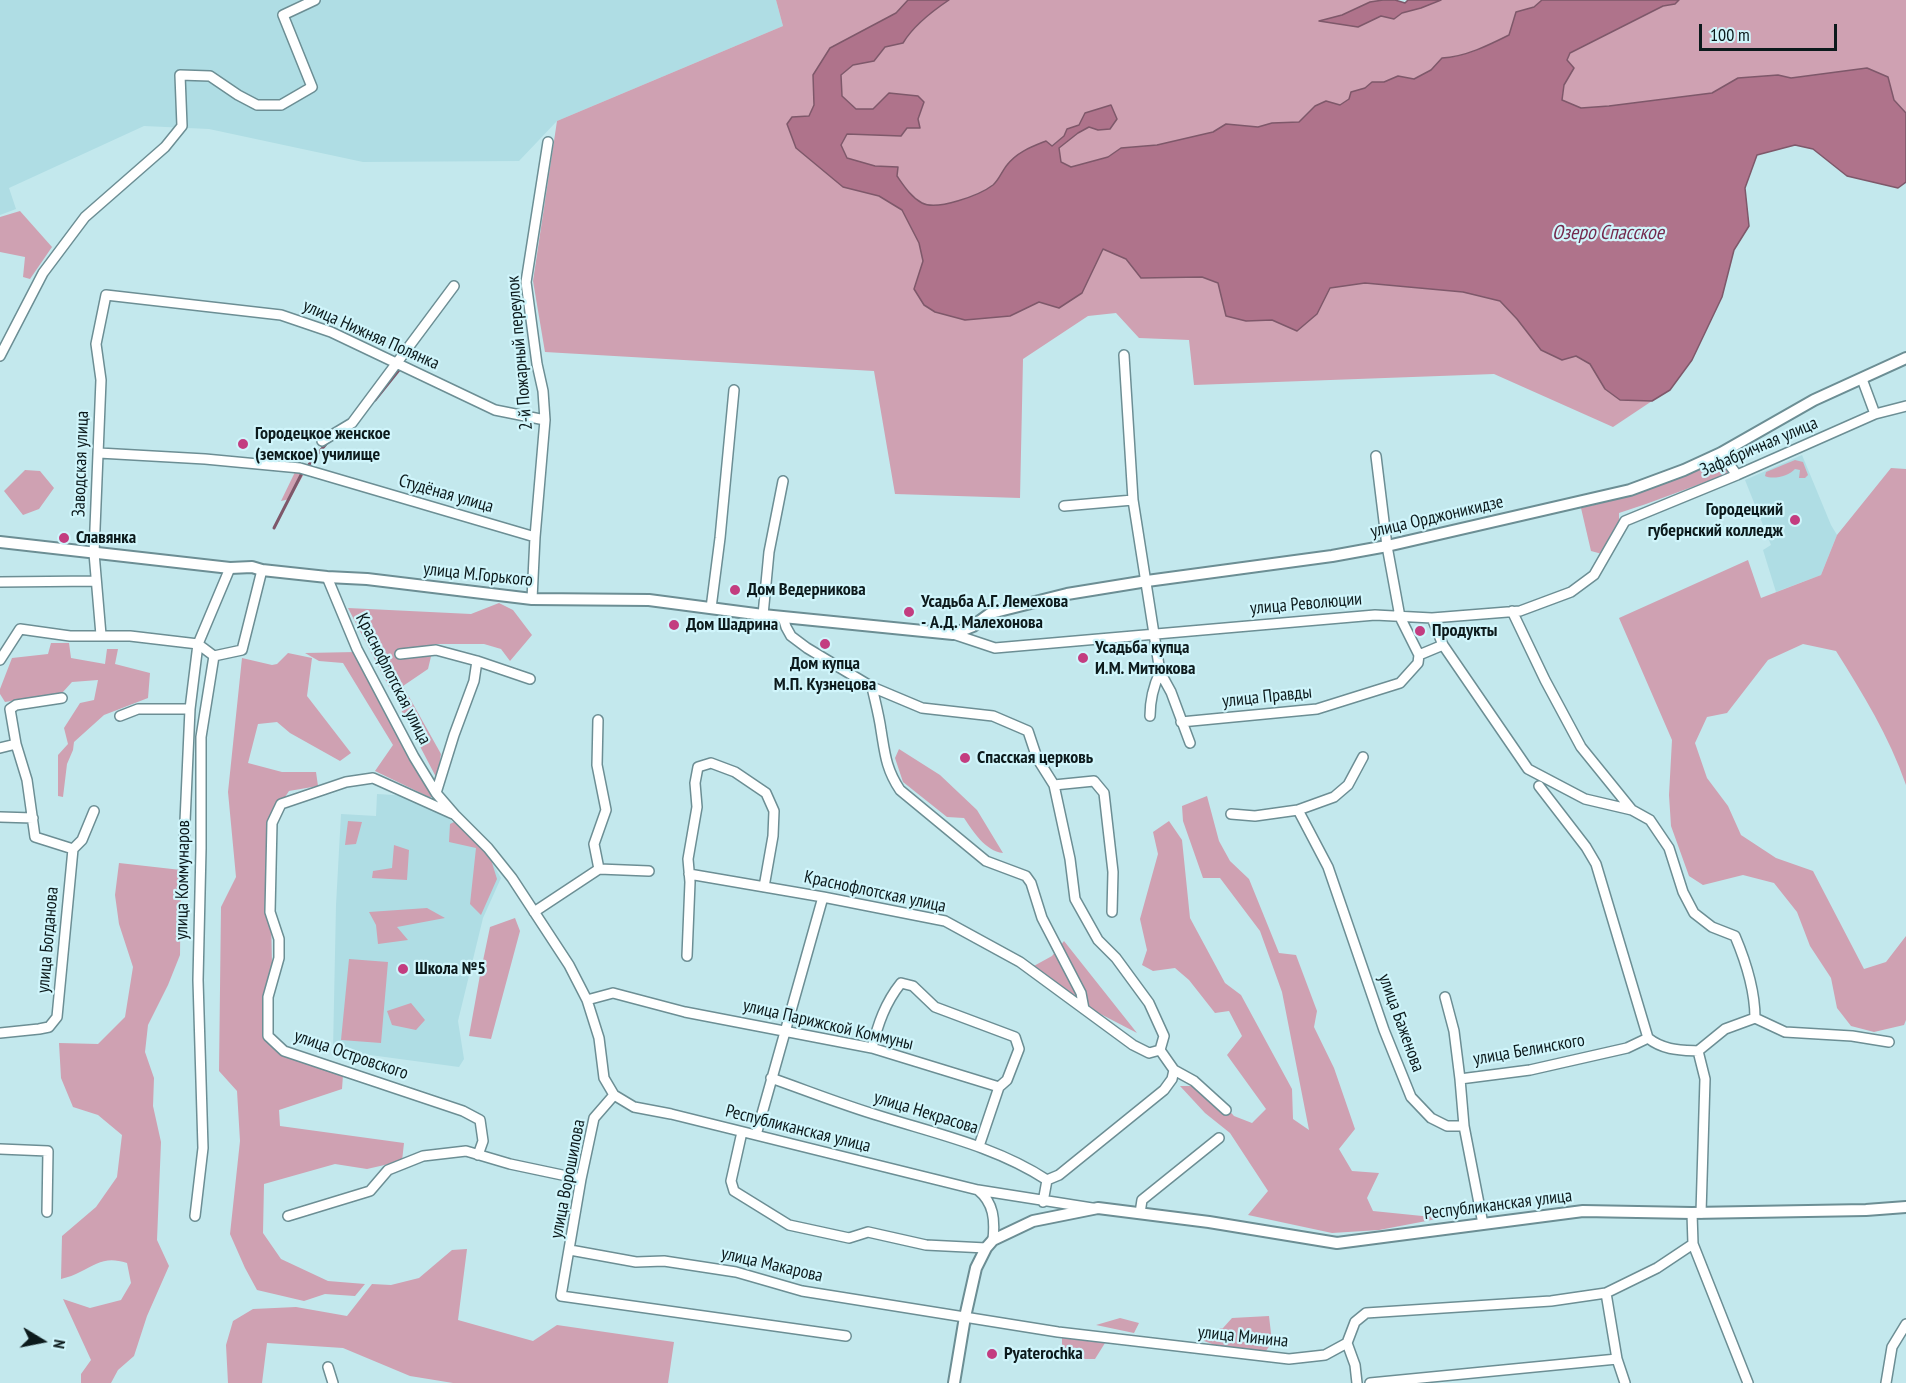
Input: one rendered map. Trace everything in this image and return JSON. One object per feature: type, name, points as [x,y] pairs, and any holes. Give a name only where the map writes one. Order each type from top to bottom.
[{"type":"street","points":[[0,356],[43,273],[86,217],[165,147],[182,126],[180,75],[210,76],[257,105],[281,105],[312,87],[283,15],[315,0]]},
{"type":"street","name":"2-й Пожарный переулок","points":[[532,599],[545,420],[543,390],[537,364],[526,282],[549,142]]},
{"type":"street","points":[[322,441],[352,423],[454,286]]},
{"type":"street","name":"улица Нижняя Полянка","points":[[106,295],[281,315],[331,332],[495,410],[545,420]]},
{"type":"street","name":"Заводская улица","points":[[102,635],[94,553],[101,380],[96,344],[106,295]]},
{"type":"street","points":[[1124,355],[1133,500],[1160,672],[1171,692],[1190,743]]},
{"type":"street","name":"улица Орджоникидзе","points":[[953,634],[973,626],[991,613],[1067,594],[1388,546],[1630,490],[1684,470],[1721,453],[1814,400],[1906,358]]},
{"type":"street","points":[[1862,379],[1875,414]]},
{"type":"street","points":[[711,608],[734,390]]},
{"type":"street","name":"Зафабричная улица","points":[[1625,521],[1875,414],[1906,406]]},
{"type":"street","name":"Студёная улица","points":[[99,453],[204,459],[300,468],[535,537]]},
{"type":"street","points":[[1721,453],[1737,475]]},
{"type":"street","points":[[1376,456],[1400,617],[1419,655],[1443,645]]},
{"type":"street","points":[[763,615],[770,552],[783,481]]},
{"type":"street","points":[[1064,506],[1133,500]]},
{"type":"street","name":"улица Революции","points":[[953,634],[995,648],[1375,615],[1432,618],[1520,611],[1572,592],[1594,574],[1625,521]]},
{"type":"street","name":"улица М.Горького","points":[[0,542],[230,568],[252,567],[327,577],[367,579],[532,599],[648,600],[763,615],[953,634]]},
{"type":"street","name":"улица Коммунаров","points":[[184,844],[190,709],[198,644],[230,568]]},
{"type":"street","points":[[0,660],[20,629],[70,636],[130,636],[198,644],[214,656],[242,650],[262,570]]},
{"type":"street","name":"Краснофлотская улица","points":[[327,577],[357,649],[414,757],[436,793],[488,848],[534,912]]},
{"type":"street","points":[[0,582],[96,581]]},
{"type":"street","points":[[1512,611],[1581,747],[1632,810]]},
{"type":"street","points":[[783,617],[791,636],[872,687],[922,708],[993,716],[1028,731],[1037,758],[1054,785],[1070,859],[1075,899],[1098,940],[1116,958],[1149,1003],[1164,1036],[1161,1050],[1174,1070],[1194,1081],[1226,1110]]},
{"type":"street","points":[[1432,618],[1443,645],[1528,769],[1586,800],[1632,810],[1650,820],[1669,848],[1683,892],[1694,913],[1712,927],[1735,936],[1746,962],[1755,1000],[1755,1018]]},
{"type":"street","points":[[400,654],[436,650],[477,661],[530,680]]},
{"type":"street","name":"улица Правды","points":[[1181,722],[1317,709],[1400,682],[1418,663],[1419,655]]},
{"type":"street","name":"улица Коммунаров","points":[[195,1215],[203,1148],[198,980],[201,737],[214,656]]},
{"type":"street","name":"Краснофлотская улица","points":[[436,793],[474,681],[477,661]]},
{"type":"street","points":[[1150,716],[1153,687],[1160,672]]},
{"type":"street","points":[[872,687],[885,759],[891,776],[900,790],[986,861],[1026,876],[1031,883],[1042,918],[1081,993],[1084,1009]]},
{"type":"street","points":[[62,698],[16,705],[10,709],[16,744],[27,780],[36,837],[73,849]]},
{"type":"street","points":[[120,716],[138,709],[190,709]]},
{"type":"street","points":[[597,720],[597,765],[606,810],[594,844],[599,868]]},
{"type":"street","points":[[0,748],[16,744]]},
{"type":"street","points":[[1231,814],[1255,816],[1298,810],[1334,797],[1348,785],[1363,757]]},
{"type":"street","points":[[687,956],[688,859],[697,807],[695,783],[698,767],[711,763],[735,772],[766,793],[774,811],[773,836],[764,887]]},
{"type":"street","name":"Краснофлотская улица","points":[[281,804],[346,782],[373,778],[455,815]]},
{"type":"street","points":[[1054,785],[1094,781],[1104,793],[1113,872],[1112,912]]},
{"type":"street","points":[[1539,786],[1586,847],[1596,864],[1648,1038],[1658,1046],[1698,1052],[1725,1029],[1755,1018],[1785,1032],[1852,1035],[1889,1042]]},
{"type":"street","name":"улица Островского","points":[[281,804],[272,823],[270,912],[279,939],[279,958],[268,997],[268,1036],[284,1051],[463,1111],[480,1120],[483,1141],[478,1155]]},
{"type":"street","name":"улица Баженова","points":[[1298,810],[1328,867],[1384,1030],[1411,1097],[1431,1118],[1447,1126],[1464,1126]]},
{"type":"street","name":"улица Богданова","points":[[0,1033],[49,1027],[57,1017],[73,849],[82,840],[94,811]]},
{"type":"street","points":[[0,817],[33,818]]},
{"type":"street","points":[[614,1095],[604,1078],[599,1038],[587,1000],[569,965],[534,912],[599,868],[650,871]]},
{"type":"street","name":"Краснофлотская улица","points":[[689,874],[945,921],[1020,962],[1133,1046],[1149,1053],[1161,1050]]},
{"type":"street","points":[[756,1135],[823,897]]},
{"type":"street","points":[[872,1048],[878,1022],[892,994],[901,983],[913,986],[935,1006],[1015,1037],[1019,1049],[1007,1080],[999,1087],[979,1146]]},
{"type":"street","name":"улица Парижской Коммуны","points":[[587,1000],[613,993],[685,1012],[872,1048],[999,1087]]},
{"type":"street","points":[[1445,997],[1454,1031],[1460,1079]]},
{"type":"street","name":"улица Белинского","points":[[1464,1126],[1460,1079],[1530,1070],[1627,1048],[1648,1038]]},
{"type":"street","points":[[1698,1052],[1705,1079],[1693,1244],[1748,1383]]},
{"type":"street","points":[[1043,1202],[1047,1180],[1059,1175],[1164,1090],[1172,1079],[1174,1070]]},
{"type":"street","name":"улица Некрасова","points":[[771,1078],[1004,1155],[1047,1180]]},
{"type":"street","name":"Республиканская улица","points":[[614,1095],[634,1107],[978,1190],[1043,1202],[1209,1222],[1336,1244],[1583,1211],[1697,1213],[1866,1210],[1906,1207]]},
{"type":"street","name":"улица Ворошилова","points":[[614,1095],[594,1118],[561,1296],[846,1336]]},
{"type":"street","points":[[1464,1126],[1483,1224]]},
{"type":"street","points":[[742,1132],[731,1181],[734,1191],[789,1225],[849,1238],[868,1232],[926,1245],[990,1244]]},
{"type":"street","points":[[1140,1213],[1142,1200],[1219,1138]]},
{"type":"street","points":[[0,1149],[48,1151],[47,1212]]},
{"type":"street","points":[[288,1216],[370,1191],[388,1170],[423,1156],[466,1151],[510,1164],[581,1179]]},
{"type":"street","points":[[954,1383],[976,1268],[990,1244],[995,1223],[991,1206],[978,1190]]},
{"type":"street","name":"Республиканская улица","points":[[990,1244],[1033,1221],[1098,1208]]},
{"type":"street","points":[[1357,1383],[1355,1365],[1347,1343],[1355,1322],[1366,1313],[1551,1301],[1606,1293],[1656,1268],[1693,1244]]},
{"type":"street","name":"улица Макарова","points":[[570,1250],[636,1262],[664,1261],[736,1272],[802,1291],[965,1317]]},
{"type":"street","points":[[1606,1293],[1617,1359],[1625,1383]]},
{"type":"street","name":"улица Минина","points":[[965,1317],[1058,1332],[1289,1359],[1324,1355],[1347,1343]]},
{"type":"street","points":[[1886,1383],[1892,1347],[1906,1324]]},
{"type":"street","points":[[1370,1383],[1617,1359]]},
{"type":"street","points":[[328,1367],[333,1383]]},
{"type":"shaded area","points":[[0,0],[776,0],[783,26],[557,121],[519,161],[363,162],[209,129],[144,126],[9,188],[16,209],[0,215]]},
{"type":"shaded area","points":[[776,0],[908,0],[896,13],[830,48],[813,75],[814,105],[809,116],[792,117],[822,169],[843,187],[879,196],[902,210],[919,243],[923,261],[914,289],[1010,316],[1039,302],[1082,292],[1103,249],[1126,259],[1141,278],[1202,277],[1218,283],[1246,321],[1272,320],[1297,331],[1317,314],[1330,288],[1365,283],[1463,292],[1500,301],[1562,360],[1576,356],[1590,364],[1605,389],[1620,400],[1652,401],[1613,427],[1494,374],[1194,385],[1189,340],[1139,338],[1116,313],[1088,316],[1023,359],[1020,498],[895,494],[874,371],[545,352],[533,281],[557,121],[783,26]]},
{"type":"shaded area","points":[[949,0],[1383,0],[1370,2],[1342,15],[1358,27],[1381,16],[1394,19],[1402,13],[1441,0],[1542,0],[1534,7],[1516,12],[1509,35],[1468,53],[1442,58],[1431,70],[1414,79],[1398,76],[1384,82],[1372,82],[1365,88],[1352,92],[1349,99],[1340,105],[1326,103],[1317,105],[1299,122],[1272,123],[1258,127],[1226,124],[1213,132],[1157,145],[1121,148],[1108,157],[1071,167],[1060,162],[1059,148],[1089,127],[1098,130],[1085,113],[1079,125],[1067,129],[1064,136],[1051,146],[1046,141],[1014,159],[1006,166],[995,183],[987,189],[958,201],[929,205],[918,201],[908,191],[897,176],[898,167],[875,166],[847,158],[841,145],[847,134],[901,136],[906,128],[918,119],[924,102],[889,94],[873,109],[856,109],[842,96],[841,75],[853,65],[874,61],[885,47],[903,43],[923,19]]},
{"type":"shaded area","points":[[1679,0],[1906,0],[1906,113],[1894,100],[1888,77],[1867,68],[1791,78],[1778,75],[1738,78],[1712,93],[1609,106],[1581,108],[1562,101],[1564,85],[1574,68],[1567,60],[1570,53],[1663,6],[1675,4]]},
{"type":"shaded area","points":[[20,211],[52,247],[30,279],[23,277],[25,257],[0,252],[0,217]]},
{"type":"shaded area","name":"Городецкий губернский колледж","points":[[1802,455],[1837,535],[1821,575],[1776,592],[1763,550],[1771,545],[1745,480]]},
{"type":"shaded area","points":[[1795,460],[1803,462],[1808,475],[1805,478],[1799,478],[1800,470],[1795,469],[1781,477],[1765,476],[1766,472]]},
{"type":"shaded area","points":[[1718,461],[1730,473],[1619,513],[1619,523],[1602,554],[1591,551],[1581,508],[1626,497]]},
{"type":"shaded area","points":[[1891,468],[1906,469],[1906,785],[1884,732],[1836,651],[1803,644],[1768,660],[1727,713],[1707,717],[1695,743],[1707,778],[1728,806],[1741,835],[1776,858],[1813,871],[1864,969],[1886,962],[1906,936],[1906,1020],[1904,1025],[1874,1032],[1851,1026],[1837,1008],[1831,978],[1810,946],[1797,912],[1774,883],[1743,875],[1703,885],[1689,876],[1671,826],[1669,795],[1672,740],[1619,618],[1748,560],[1761,598],[1821,575],[1837,535]]},
{"type":"shaded area","points":[[25,470],[40,471],[54,488],[39,509],[23,515],[4,491]]},
{"type":"shaded area","points":[[296,470],[305,472],[290,499],[281,501]]},
{"type":"shaded area","points":[[499,603],[513,610],[532,635],[510,661],[501,649],[484,644],[434,644],[428,669],[403,686],[441,754],[437,779],[348,608],[471,614]]},
{"type":"shaded area","points":[[51,643],[69,643],[71,658],[105,664],[107,649],[118,649],[115,664],[150,673],[148,698],[104,715],[74,742],[67,764],[63,797],[58,796],[58,755],[68,744],[64,728],[80,703],[94,700],[98,680],[72,682],[62,693],[5,702],[0,694],[12,658],[48,654]]},
{"type":"shaded area","points":[[356,652],[433,797],[375,771],[393,745],[343,663],[319,661],[305,653]]},
{"type":"shaded area","points":[[288,653],[312,658],[307,696],[351,753],[340,761],[290,733],[277,722],[258,724],[248,763],[282,772],[316,772],[318,786],[289,791],[269,821],[272,965],[263,995],[262,1032],[267,1042],[290,1058],[343,1075],[342,1089],[279,1110],[280,1126],[404,1143],[402,1161],[367,1169],[335,1164],[264,1184],[263,1233],[281,1259],[328,1281],[365,1284],[355,1296],[325,1294],[304,1301],[257,1290],[230,1234],[240,1141],[237,1091],[219,1071],[221,907],[236,877],[228,792],[242,658],[272,665],[277,664]]},
{"type":"shaded area","points":[[899,749],[940,775],[977,810],[1003,853],[985,844],[964,818],[947,817],[903,782],[895,758]]},
{"type":"shaded area","name":"Школа №5","points":[[377,794],[410,796],[443,814],[483,847],[501,878],[483,918],[458,1021],[464,1059],[459,1067],[333,1050],[336,905],[341,814],[376,816]]},
{"type":"shaded area","points":[[1207,796],[1219,841],[1230,861],[1249,879],[1279,953],[1296,955],[1317,1011],[1314,1027],[1334,1068],[1355,1129],[1339,1149],[1352,1171],[1379,1173],[1367,1198],[1373,1211],[1442,1218],[1379,1230],[1332,1233],[1248,1215],[1268,1191],[1230,1133],[1205,1113],[1180,1086],[1207,1086],[1234,1116],[1252,1123],[1266,1109],[1227,1055],[1242,1036],[1229,1011],[1215,1013],[1189,980],[1175,968],[1153,971],[1142,965],[1147,950],[1140,919],[1158,854],[1153,832],[1169,821],[1182,840],[1190,918],[1225,983],[1241,995],[1292,1089],[1293,1119],[1309,1130],[1282,992],[1260,931],[1220,878],[1203,878],[1183,821],[1182,806]]},
{"type":"shaded area","points":[[348,821],[362,822],[356,844],[345,845]]},
{"type":"shaded area","points":[[456,821],[489,853],[497,879],[481,915],[470,904],[476,848],[449,842],[450,824]]},
{"type":"shaded area","points":[[394,845],[409,850],[407,880],[372,878],[373,871],[392,868]]},
{"type":"shaded area","points":[[119,863],[181,870],[180,955],[148,1025],[145,1052],[154,1078],[153,1106],[161,1142],[157,1240],[169,1266],[147,1316],[134,1356],[118,1370],[111,1383],[81,1383],[81,1374],[91,1360],[63,1299],[90,1308],[121,1300],[131,1283],[127,1263],[113,1260],[102,1262],[61,1279],[62,1236],[96,1207],[117,1177],[122,1135],[98,1115],[73,1107],[61,1078],[59,1043],[98,1044],[125,1017],[133,967],[119,924],[115,895]]},
{"type":"shaded area","points":[[427,908],[445,918],[397,927],[408,940],[378,944],[376,925],[369,912]]},
{"type":"shaded area","points":[[515,918],[520,931],[491,1039],[469,1036],[490,927]]},
{"type":"shaded area","points":[[1064,941],[1137,1033],[1089,1008],[1084,991],[1078,1000],[1032,967],[1052,956]]},
{"type":"shaded area","points":[[349,959],[388,962],[381,1043],[341,1040]]},
{"type":"shaded area","points":[[411,1003],[425,1020],[416,1030],[392,1025],[387,1011]]},
{"type":"shaded area","points":[[467,1249],[458,1320],[533,1341],[557,1325],[674,1342],[668,1383],[453,1383],[410,1376],[343,1348],[267,1343],[262,1383],[228,1383],[226,1345],[233,1321],[253,1309],[296,1307],[347,1316],[372,1284],[391,1285],[419,1278],[452,1250]]},
{"type":"shaded area","points":[[1269,1316],[1272,1342],[1266,1351],[1223,1348],[1204,1341],[1204,1331],[1223,1328],[1232,1318]]},
{"type":"shaded area","points":[[1120,1318],[1139,1323],[1134,1333],[1096,1325]]},
{"type":"shaded area","points":[[1062,1338],[1105,1343],[1095,1359],[1074,1359],[1062,1349]]},
{"type":"water","name":"Озеро Спасское","points":[[908,0],[949,0],[923,19],[903,43],[885,47],[874,61],[853,65],[841,75],[842,96],[856,109],[873,109],[889,93],[918,96],[924,102],[918,119],[920,128],[907,128],[901,136],[847,134],[841,145],[847,158],[875,166],[898,167],[897,176],[908,191],[918,201],[929,205],[958,201],[987,189],[995,183],[1011,160],[1020,153],[1046,141],[1052,146],[1064,136],[1067,129],[1079,125],[1085,113],[1111,105],[1117,119],[1110,129],[1098,130],[1089,127],[1078,133],[1059,148],[1061,162],[1071,167],[1108,157],[1121,148],[1157,145],[1213,132],[1226,124],[1258,127],[1272,123],[1299,122],[1315,106],[1326,101],[1340,105],[1349,99],[1351,92],[1365,88],[1372,82],[1384,82],[1398,76],[1414,79],[1431,70],[1442,58],[1468,53],[1509,35],[1516,12],[1534,7],[1542,0],[1679,0],[1675,4],[1663,6],[1570,53],[1567,60],[1574,68],[1564,85],[1562,100],[1581,108],[1712,93],[1738,78],[1778,75],[1791,78],[1867,68],[1888,77],[1894,100],[1906,113],[1906,182],[1898,188],[1847,176],[1813,149],[1795,145],[1757,155],[1745,188],[1749,226],[1734,250],[1722,297],[1692,360],[1670,390],[1652,401],[1620,400],[1605,389],[1590,364],[1576,356],[1562,360],[1541,350],[1500,301],[1463,292],[1365,283],[1330,288],[1317,314],[1297,331],[1272,320],[1246,321],[1226,316],[1218,283],[1202,277],[1141,278],[1126,259],[1103,249],[1082,293],[1059,308],[1039,302],[1010,316],[965,320],[935,312],[924,305],[914,289],[923,261],[919,243],[902,210],[879,196],[843,187],[796,148],[787,124],[792,117],[809,116],[814,105],[813,75],[830,48],[896,13]]},
{"type":"water","points":[[1383,0],[1405,3],[1408,0],[1441,0],[1402,13],[1394,19],[1381,16],[1358,27],[1319,21],[1342,15],[1370,2]]},
{"type":"waterway","points":[[375,400],[399,370]]},
{"type":"waterway","points":[[274,528],[302,473],[326,444]]},
{"type":"place","name":"Городецкое женское (земское) училище","points":[[243,444]]},
{"type":"place","name":"Городецкий губернский колледж","points":[[1795,520]]},
{"type":"place","name":"Славянка","points":[[64,538]]},
{"type":"place","name":"Дом Ведерникова","points":[[735,590]]},
{"type":"place","name":"Усадьба А.Г. Лемехова - А.Д. Малехонова","points":[[909,612]]},
{"type":"place","name":"Дом Шадрина","points":[[674,625]]},
{"type":"place","name":"Продукты","points":[[1420,631]]},
{"type":"place","name":"Дом купца М.П. Кузнецова","points":[[825,644]]},
{"type":"place","name":"Усадьба купца И.М. Митюкова","points":[[1083,658]]},
{"type":"place","name":"Спасская церковь","points":[[965,758]]},
{"type":"place","name":"Школа №5","points":[[403,969]]},
{"type":"place","name":"Pyaterochka","points":[[992,1354]]}]
